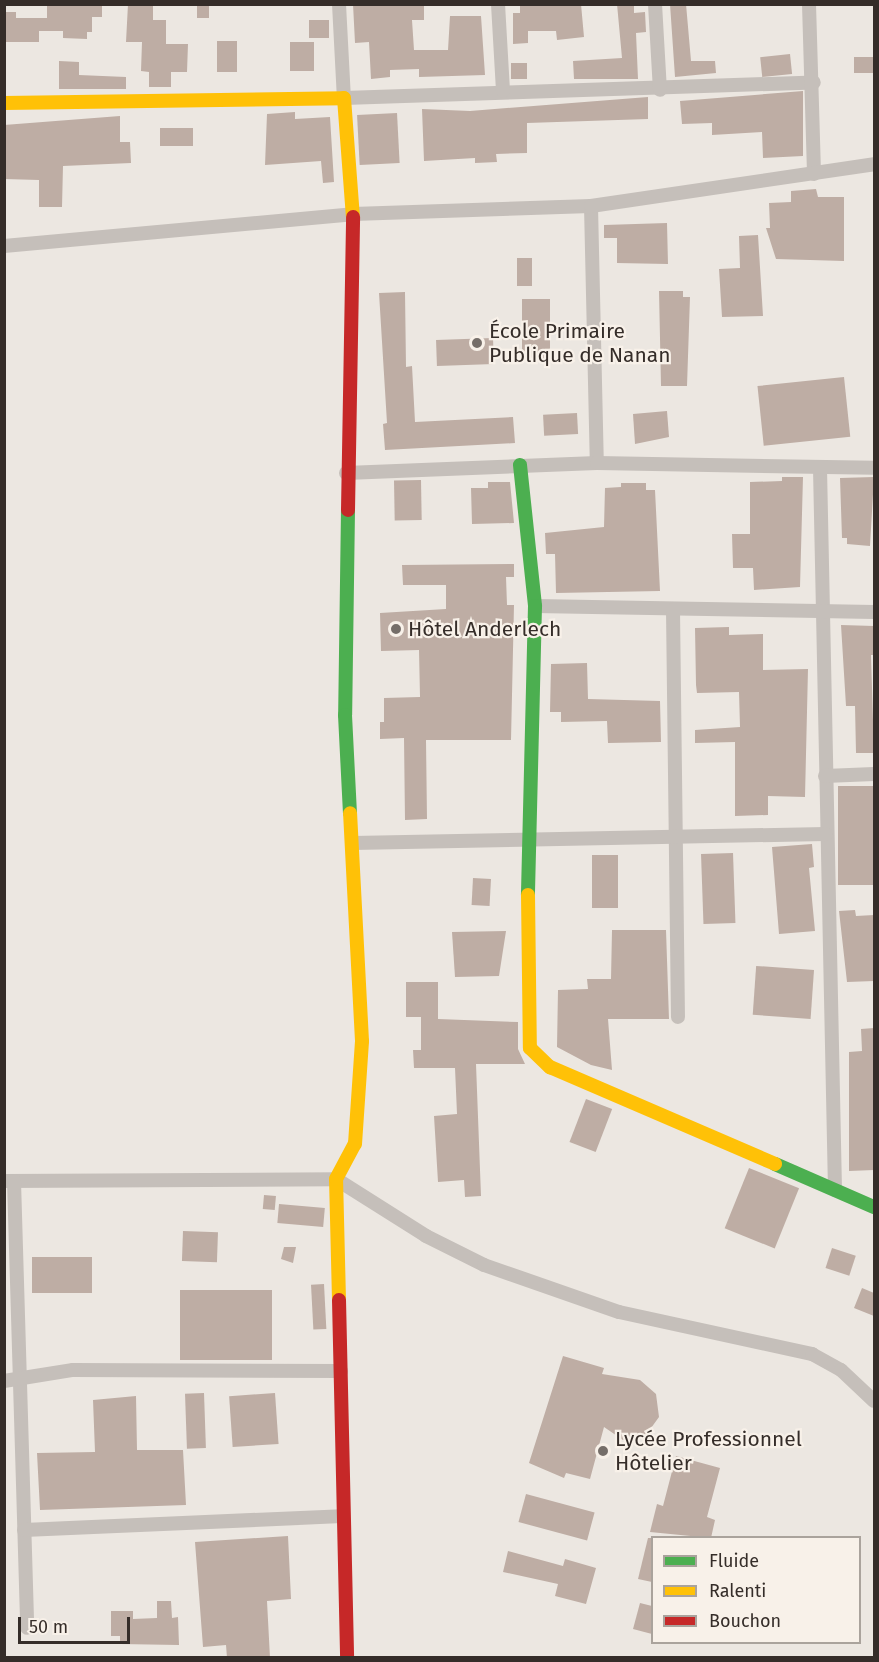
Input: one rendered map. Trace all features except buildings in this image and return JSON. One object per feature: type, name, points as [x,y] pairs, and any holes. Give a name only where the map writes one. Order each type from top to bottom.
[{"type":"street","points":[[339,4],[353,214],[346,473],[345,715],[362,1041],[355,1144],[336,1179],[347,1658]]},
{"type":"street","points":[[498,4],[502,91]]},
{"type":"street","points":[[655,4],[660,90]]},
{"type":"street","points":[[809,4],[814,82],[814,174]]},
{"type":"street","points":[[4,103],[344,98],[502,91],[660,90],[814,82]]},
{"type":"street","points":[[4,246],[353,214],[591,206],[874,164]]},
{"type":"street","points":[[591,206],[597,463]]},
{"type":"street","points":[[346,473],[597,463],[874,468]]},
{"type":"street","points":[[520,465],[535,606],[527,840],[530,1047],[536,1057],[550,1067],[874,1207]]},
{"type":"street","points":[[820,468],[834,1190]]},
{"type":"street","points":[[535,606],[874,612]]},
{"type":"street","points":[[673,610],[678,1017]]},
{"type":"street","points":[[825,776],[874,774]]},
{"type":"street","points":[[353,843],[826,834]]},
{"type":"street","points":[[27,1628],[19,1381],[9,1181],[336,1179],[426,1236],[484,1265],[619,1312],[812,1354],[841,1370],[874,1401]]},
{"type":"street","points":[[4,1381],[19,1381],[73,1370],[341,1371]]},
{"type":"street","points":[[24,1530],[342,1516]]},
{"type":"traffic: fast","points":[[520,465],[535,606],[528,895]]},
{"type":"traffic: fast","points":[[348,510],[345,715],[350,813]]},
{"type":"traffic: fast","points":[[775,1164],[874,1207]]},
{"type":"traffic: slow","points":[[4,103],[344,98],[353,217]]},
{"type":"traffic: slow","points":[[339,1300],[336,1179],[355,1144],[362,1041],[350,813]]},
{"type":"traffic: slow","points":[[528,895],[530,1048],[550,1067],[775,1164]]},
{"type":"traffic: jam","points":[[348,510],[353,217]]},
{"type":"traffic: jam","points":[[339,1300],[347,1658]]},
{"type":"place","name":"École Primaire Publique de Nanan","points":[[477,343]]},
{"type":"place","name":"Hôtel Anderlech","points":[[396,629]]},
{"type":"place","name":"Lycée Professionnel Hôtelier","points":[[603,1451]]}]
